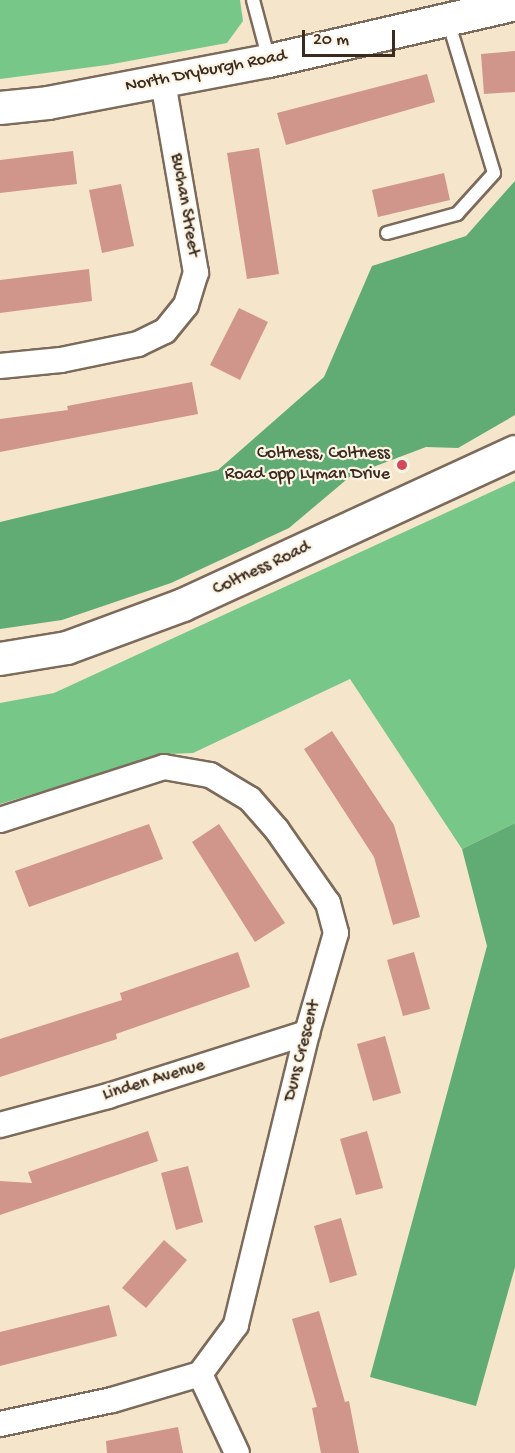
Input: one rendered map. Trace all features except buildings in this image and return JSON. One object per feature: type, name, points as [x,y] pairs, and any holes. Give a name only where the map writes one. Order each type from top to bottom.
[{"type":"street","name":"North Dryburgh Road","points":[[0,108],[269,61],[447,17],[515,4]]},
{"type":"street","name":"Buchan Street","points":[[0,366],[61,360],[138,344],[165,331],[186,305],[196,273],[163,81]]},
{"type":"street","name":"Coltness Road","points":[[0,659],[67,648],[183,605],[515,452]]},
{"type":"street","name":"Duns Crescent","points":[[0,820],[164,767],[210,774],[250,799],[328,903],[336,933],[307,1034],[236,1325],[200,1374]]},
{"type":"street","name":"Linden Avenue","points":[[0,1125],[108,1096],[307,1034]]},
{"type":"street","points":[[0,1424],[112,1400],[200,1374],[237,1453]]},
{"type":"lane","points":[[253,0],[269,61]]},
{"type":"lane","points":[[387,233],[457,213],[494,173],[447,17]]},
{"type":"green space","points":[[0,0],[240,0],[243,21],[227,43],[107,65],[0,79]]},
{"type":"green space","points":[[515,181],[515,415],[458,448],[426,447],[352,475],[289,528],[171,583],[62,620],[0,629],[0,522],[218,470],[324,377],[372,266],[466,236]]},
{"type":"green space","points":[[515,481],[515,823],[462,849],[350,679],[193,753],[167,754],[0,804],[0,703],[54,693]]},
{"type":"green space","points":[[515,823],[515,1267],[476,1406],[370,1377],[487,946],[462,849]]},
{"type":"place","name":"Coltness, Coltness Road opp Lyman Drive","points":[[402,465]]}]
